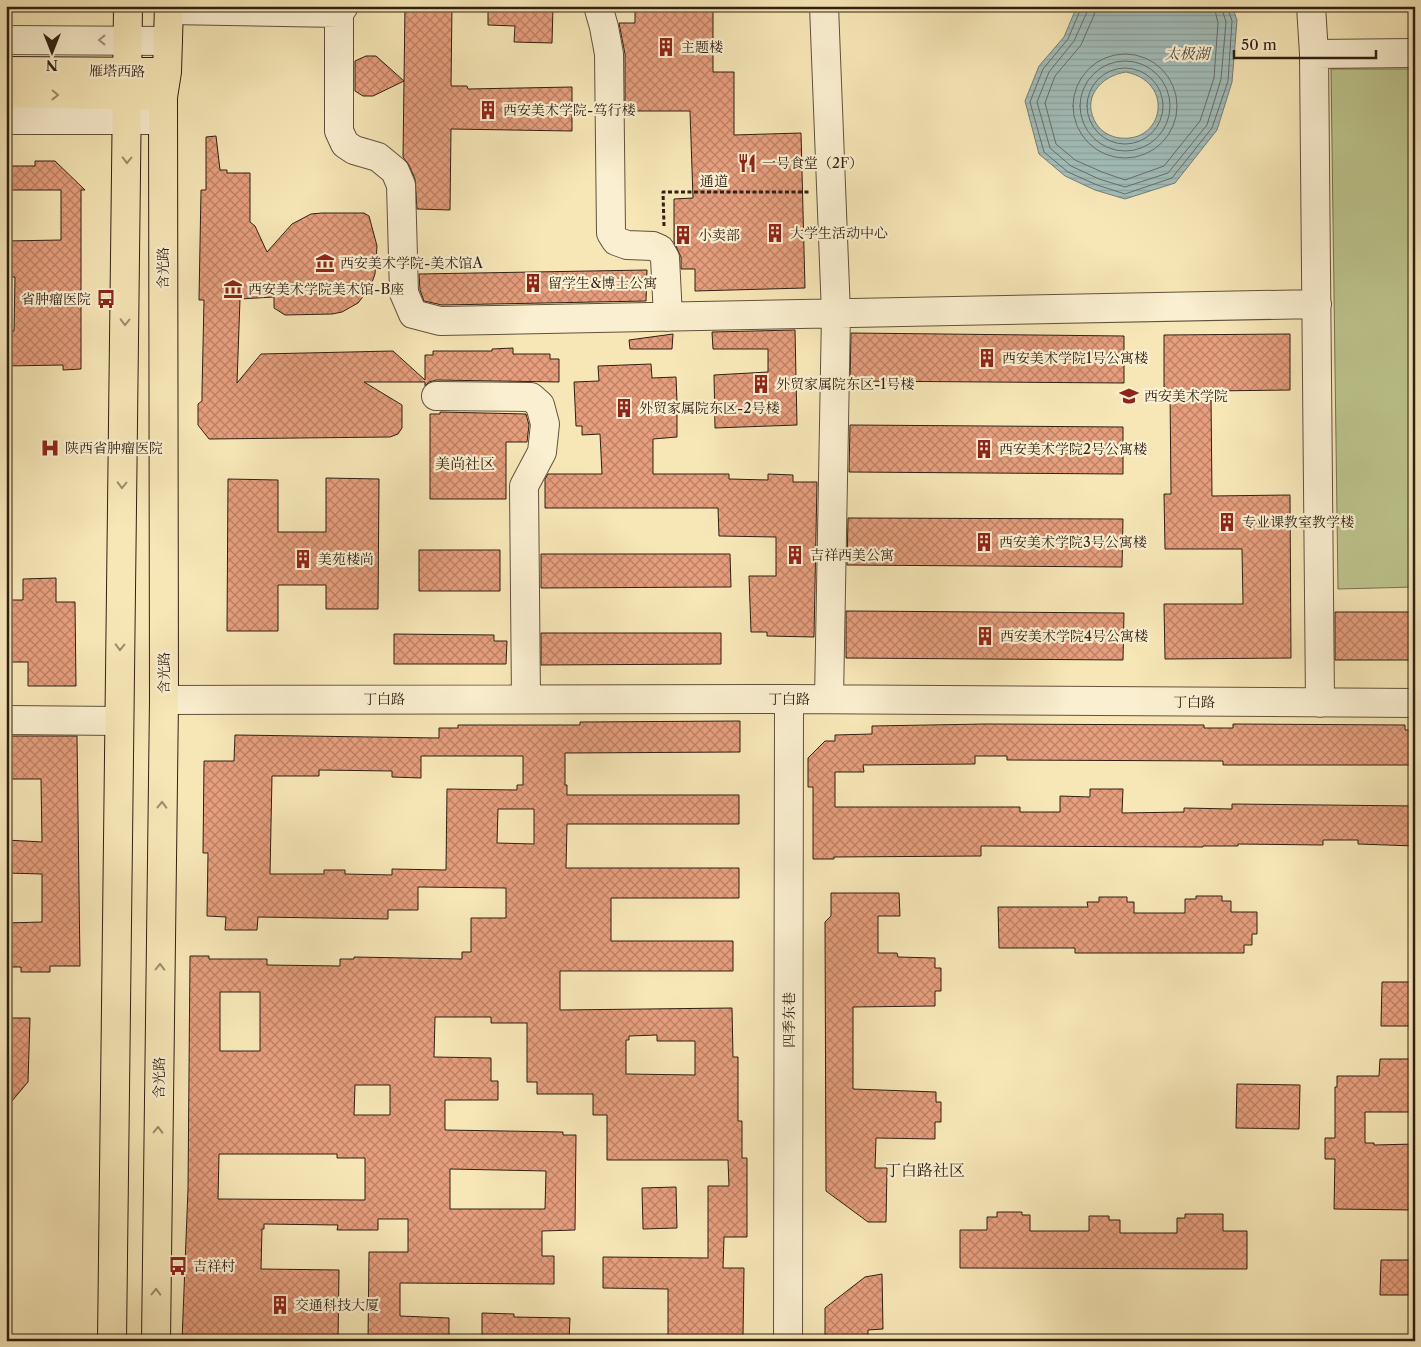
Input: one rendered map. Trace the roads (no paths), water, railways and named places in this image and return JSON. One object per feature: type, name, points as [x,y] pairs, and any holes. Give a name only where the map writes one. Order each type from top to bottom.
[{"type":"main road","points":[[112,1341],[128,6]]},
{"type":"main road","name":"含光路","points":[[156,1341],[164,700],[165,96],[169,8]]},
{"type":"main road","name":"雁塔西路","points":[[6,71],[128,96]]},
{"type":"main road","name":"雁塔西路","points":[[6,93],[165,96]]},
{"type":"street","points":[[598,6],[609,54],[611,233],[616,241],[627,245],[652,246],[660,249],[665,258],[668,317]]},
{"type":"street","points":[[824,6],[836,314],[829,699]]},
{"type":"street","points":[[1311,6],[1314,54],[1320,703]]},
{"type":"street","points":[[169,8],[342,10],[340,131],[345,144],[354,150],[378,157],[395,171],[401,186],[404,293],[413,314],[440,321],[1316,304]]},
{"type":"street","points":[[6,40],[168,41]]},
{"type":"street","points":[[1314,54],[1415,53]]},
{"type":"street","points":[[6,120],[128,96],[165,96]]},
{"type":"street","points":[[436,396],[531,397],[540,405],[545,424],[542,452],[524,486],[526,699]]},
{"type":"street","name":"四季东巷","points":[[788,1341],[789,699]]},
{"type":"street","name":"丁白路","points":[[164,700],[829,699],[1415,703]]},
{"type":"street","points":[[6,720],[119,721]]},
{"type":"water","name":"太极湖","points":[[1077,6],[1232,6],[1237,20],[1232,82],[1217,130],[1175,183],[1125,199],[1095,190],[1065,176],[1039,154],[1025,101],[1039,66],[1064,37]],"holes":[[[1126,72],[1142,78],[1152,87],[1157,99],[1158,111],[1154,122],[1146,131],[1135,137],[1113,137],[1104,132],[1097,125],[1092,115],[1091,106],[1095,90],[1108,78],[1117,74]]]},
{"type":"place","name":"主题楼","points":[[666,47]]},
{"type":"place","name":"西安美术学院-笃行楼","points":[[488,110]]},
{"type":"place","name":"一号食堂（2F）","points":[[747,163]]},
{"type":"place","name":"大学生活动中心","points":[[775,233]]},
{"type":"place","name":"小卖部","points":[[683,235]]},
{"type":"place","name":"西安美术学院-美术馆A","points":[[325,263]]},
{"type":"place","name":"留学生&博士公寓","points":[[533,283]]},
{"type":"place","name":"西安美术学院美术馆-B座","points":[[233,289]]},
{"type":"place","name":"省肿瘤医院","points":[[106,299]]},
{"type":"place","name":"西安美术学院1号公寓楼","points":[[987,358]]},
{"type":"place","name":"外贸家属院东区-1号楼","points":[[761,384]]},
{"type":"place","name":"西安美术学院","points":[[1129,396]]},
{"type":"place","name":"外贸家属院东区-2号楼","points":[[624,408]]},
{"type":"place","name":"陕西省肿瘤医院","points":[[50,448]]},
{"type":"place","name":"西安美术学院2号公寓楼","points":[[984,449]]},
{"type":"place","name":"专业课教室教学楼","points":[[1227,522]]},
{"type":"place","name":"西安美术学院3号公寓楼","points":[[984,542]]},
{"type":"place","name":"吉祥西美公寓","points":[[795,555]]},
{"type":"place","name":"美苑楼尚","points":[[303,559]]},
{"type":"place","name":"西安美术学院4号公寓楼","points":[[985,636]]},
{"type":"place","name":"吉祥村","points":[[178,1266]]},
{"type":"place","name":"交通科技大厦","points":[[280,1305]]},
{"type":"district","name":"美尚社区","points":[[465,464]]},
{"type":"district","name":"丁白路社区","points":[[925,1170]]}]
